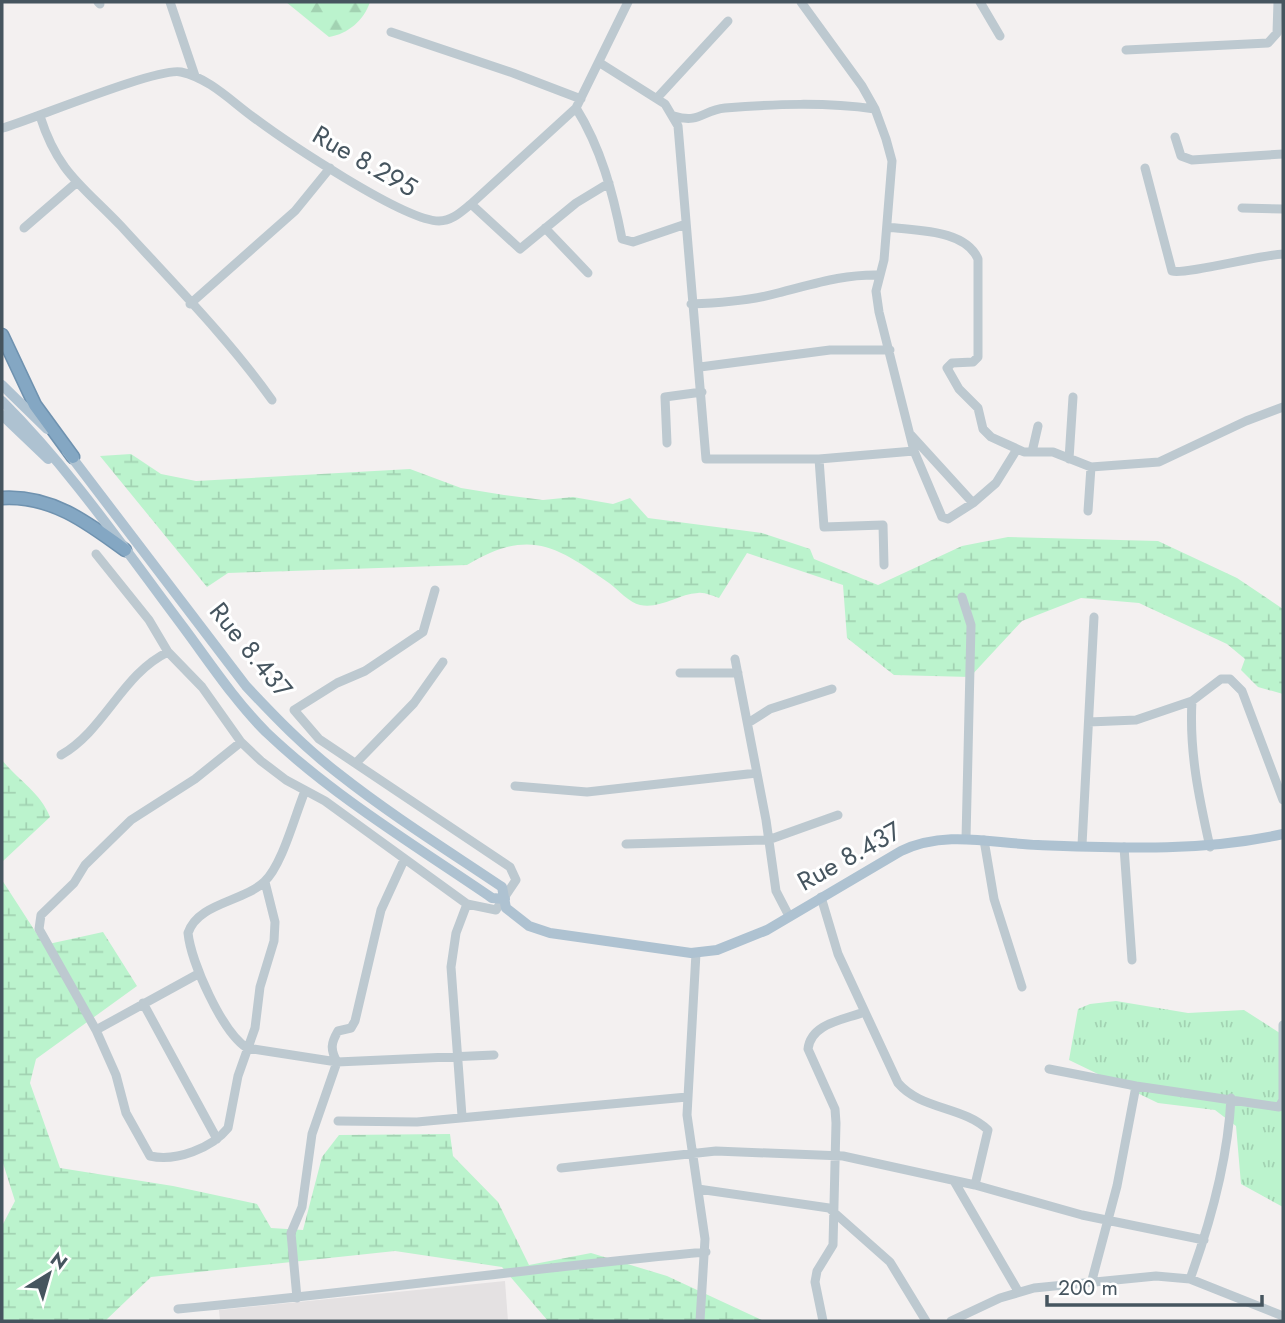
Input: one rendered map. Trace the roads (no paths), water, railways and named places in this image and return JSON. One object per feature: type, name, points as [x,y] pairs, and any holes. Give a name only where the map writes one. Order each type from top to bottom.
[{"type":"highway","points":[[2,335],[35,405],[73,457]]},
{"type":"highway","points":[[2,498],[49,502],[81,517],[125,550]]},
{"type":"main road","name":"Rue 8.437","points":[[2,385],[73,457],[246,686],[337,773],[502,887],[506,908],[515,918],[550,933],[696,953],[748,940],[916,843],[937,839],[1124,847],[1210,847],[1283,834]]},
{"type":"main road","name":"Rue 8.437","points":[[2,401],[75,483],[236,697],[266,731],[364,811],[492,898],[505,899]]},
{"type":"main road","points":[[2,415],[75,483]]},
{"type":"street","points":[[3,128],[169,72],[195,76],[170,2]]},
{"type":"street","name":"Rue 8.295","points":[[195,76],[330,168],[376,195],[429,219],[453,218],[578,103],[628,2]]},
{"type":"street","points":[[800,2],[875,109],[891,161],[887,227],[876,291],[914,451],[942,517],[948,519],[996,484],[1017,449]]},
{"type":"street","points":[[980,2],[1000,37]]},
{"type":"street","points":[[1126,50],[1268,43],[1277,33],[1278,2]]},
{"type":"street","points":[[657,98],[728,21]]},
{"type":"street","points":[[391,32],[513,73],[578,103],[609,183],[622,239],[626,242],[686,224]]},
{"type":"street","points":[[600,63],[657,98],[674,116],[682,154],[691,304],[700,367],[703,439],[707,460],[818,459],[914,451]]},
{"type":"street","points":[[674,116],[694,120],[724,108],[779,107],[801,103],[832,103],[875,109]]},
{"type":"street","points":[[40,117],[51,149],[76,183],[119,225],[272,400]]},
{"type":"street","points":[[1175,137],[1181,156],[1192,160],[1283,154]]},
{"type":"street","points":[[190,304],[295,211],[330,168]]},
{"type":"street","points":[[1145,168],[1171,271],[1179,274],[1228,261],[1283,254]]},
{"type":"street","points":[[24,228],[76,183]]},
{"type":"street","points":[[471,204],[520,249],[576,203],[609,183]]},
{"type":"street","points":[[1242,208],[1283,209]]},
{"type":"street","points":[[887,227],[961,239],[974,249],[978,259],[978,357],[973,362],[952,363],[947,368],[959,389],[978,408],[983,429],[991,437],[1017,449],[1053,452],[1091,467],[1159,462],[1246,421],[1283,407]]},
{"type":"street","points":[[545,228],[588,273]]},
{"type":"street","points":[[691,304],[729,302],[777,294],[850,274],[880,275]]},
{"type":"street","points":[[700,367],[830,350],[890,350]]},
{"type":"street","points":[[667,443],[665,397],[702,392]]},
{"type":"street","points":[[1069,459],[1073,397]]},
{"type":"street","points":[[1032,452],[1038,426]]},
{"type":"street","points":[[910,433],[973,503]]},
{"type":"street","points":[[818,459],[824,527],[883,525],[884,565]]},
{"type":"street","points":[[1088,511],[1091,467]]},
{"type":"street","points":[[96,554],[149,620],[168,652],[202,687],[241,742],[261,761],[325,802],[467,904],[496,910],[516,880],[510,867],[319,739],[294,710],[338,683],[365,671],[422,632],[435,590]]},
{"type":"street","points":[[962,597],[971,625],[972,691],[966,839]]},
{"type":"street","points":[[1082,845],[1094,617]]},
{"type":"street","points":[[61,755],[85,739],[146,666],[168,652]]},
{"type":"street","points":[[734,659],[748,723],[776,891],[789,916]]},
{"type":"street","points":[[356,763],[414,703],[443,662]]},
{"type":"street","points":[[680,673],[738,673]]},
{"type":"street","points":[[1090,722],[1127,722],[1192,701],[1221,679],[1237,683],[1283,800]]},
{"type":"street","points":[[748,723],[770,709],[832,689]]},
{"type":"street","points":[[1192,701],[1190,732],[1197,789],[1210,847]]},
{"type":"street","points":[[241,742],[195,779],[131,820],[85,865],[74,883],[41,915],[39,929],[96,1030],[116,1075],[126,1114],[150,1156],[172,1157],[197,1150],[217,1139],[228,1128],[247,1048],[255,1028],[260,987],[275,930],[265,882]]},
{"type":"street","points":[[515,786],[587,792],[757,773]]},
{"type":"street","points":[[305,791],[279,858],[265,882],[199,916],[191,925],[189,944],[198,974],[235,1039],[247,1048],[337,1062],[456,1059],[494,1055]]},
{"type":"street","points":[[626,844],[768,840],[838,815]]},
{"type":"street","points":[[984,840],[994,899],[1022,986]]},
{"type":"street","points":[[1124,847],[1132,960]]},
{"type":"street","points":[[296,1298],[291,1233],[302,1207],[312,1134],[337,1062],[331,1051],[333,1040],[338,1031],[351,1028],[355,1021],[381,910],[404,860]]},
{"type":"street","points":[[821,897],[838,954],[892,1072],[906,1092],[962,1115],[988,1130],[975,1185]]},
{"type":"street","points":[[462,1116],[451,967],[456,933],[467,904]]},
{"type":"street","points":[[696,953],[687,1097],[690,1153],[698,1189],[705,1252],[700,1321]]},
{"type":"street","points":[[96,1030],[198,974]]},
{"type":"street","points":[[143,1003],[217,1139]]},
{"type":"street","points":[[823,1321],[815,1282],[817,1271],[833,1245],[835,1109],[814,1066],[808,1049],[809,1039],[813,1032],[864,1012]]},
{"type":"street","points":[[1049,1069],[1136,1086],[1279,1107],[1283,1100],[1283,1025]]},
{"type":"street","points":[[1092,1280],[1108,1219],[1136,1086]]},
{"type":"street","points":[[338,1121],[417,1122],[687,1097]]},
{"type":"street","points":[[1190,1279],[1204,1240],[1222,1167],[1231,1098]]},
{"type":"street","points":[[561,1168],[690,1153],[758,1151],[835,1156],[975,1185],[1053,1208],[1204,1240]]},
{"type":"street","points":[[954,1181],[1018,1291]]},
{"type":"street","points":[[698,1189],[825,1207],[833,1211],[890,1262],[926,1321]]},
{"type":"street","points":[[177,1309],[296,1298],[573,1264],[705,1252]]},
{"type":"street","points":[[951,1321],[1018,1291],[1092,1280],[1156,1276],[1190,1279],[1283,1317]]}]
